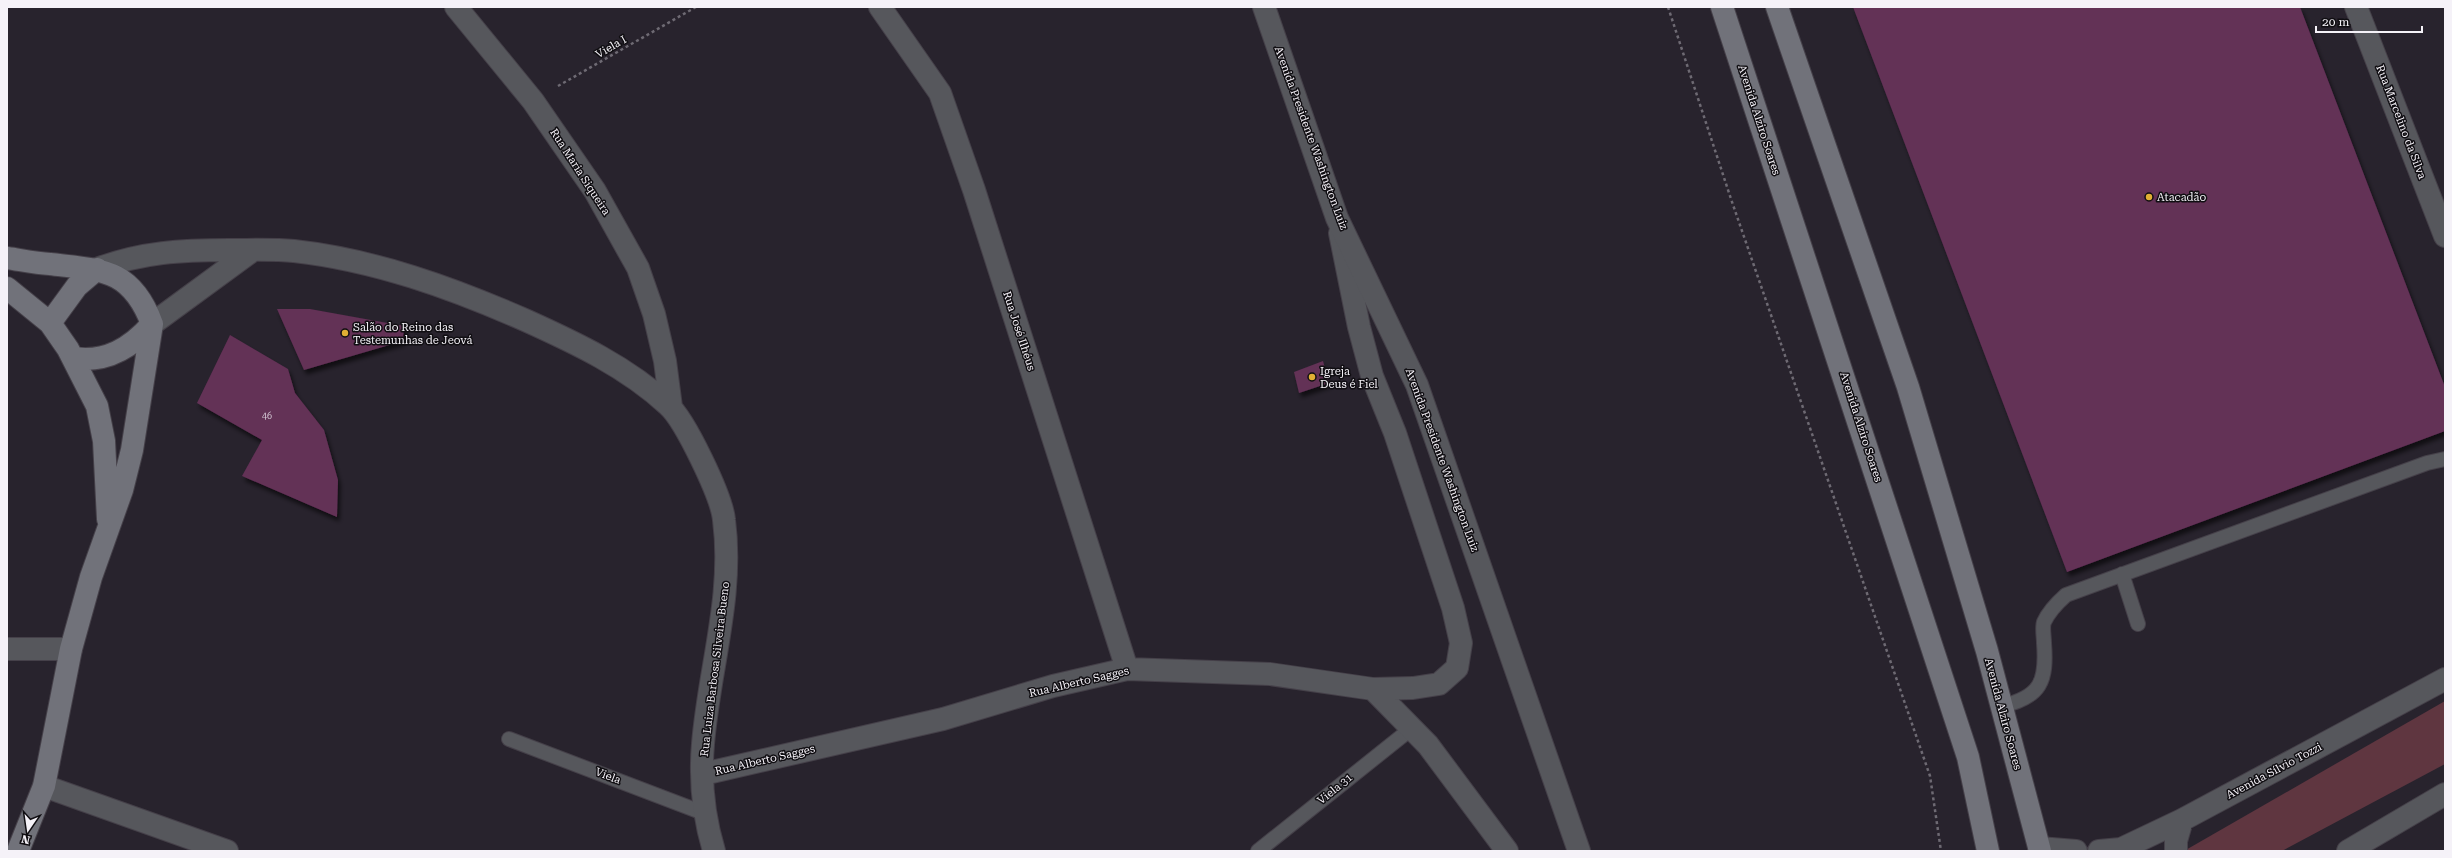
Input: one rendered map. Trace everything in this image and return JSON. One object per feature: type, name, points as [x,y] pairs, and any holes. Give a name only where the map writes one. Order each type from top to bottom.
[{"type":"main road","name":"Avenida Alziro Soares","points":[[1722,7],[1968,757],[1988,851]]},
{"type":"main road","name":"Avenida Alziro Soares","points":[[1777,7],[1908,387],[2002,706],[2040,849]]},
{"type":"main road","points":[[7,258],[97,269],[123,281],[134,290],[148,311],[152,324],[132,450],[122,490],[108,524],[70,649],[44,786],[18,851]]},
{"type":"main road","points":[[50,323],[77,286],[97,269]]},
{"type":"main road","points":[[7,288],[50,323],[73,358],[97,406],[104,441],[108,524]]},
{"type":"main road","points":[[73,358],[94,360],[114,354],[138,340],[152,324]]},
{"type":"street","name":"Rua Maria Siqueira","points":[[456,7],[533,100],[595,191],[638,268],[654,314],[665,361],[671,407]]},
{"type":"street","name":"Rua José Ilhéus","points":[[880,7],[940,93],[974,190],[1127,669]]},
{"type":"street","name":"Avenida Presidente Washington Luiz","points":[[1264,7],[1337,218],[1417,385],[1579,851]]},
{"type":"street","name":"Rua Marcelino da Silva","points":[[2356,7],[2445,236]]},
{"type":"street","name":"Rua Alberto Sagges","points":[[703,774],[943,719],[1053,686],[1127,669],[1270,674],[1373,688],[1413,688],[1439,684],[1458,668],[1461,643],[1453,608],[1395,433],[1372,376],[1359,327],[1337,218]]},
{"type":"street","name":"Rua Luiza Barbosa Silveira Bueno","points":[[97,269],[124,259],[151,253],[192,250],[293,251],[356,262],[468,295],[552,332],[620,367],[671,407],[707,469],[724,518],[726,583],[703,744],[703,774]]},
{"type":"street","points":[[152,324],[253,250]]},
{"type":"street","points":[[7,649],[70,649]]},
{"type":"street","name":"Avenida Sílvio Tozzi","points":[[2100,851],[2122,849],[2182,820],[2445,679]]},
{"type":"street","points":[[1373,688],[1412,728],[1442,764],[1507,851]]},
{"type":"street","points":[[703,774],[707,828],[714,851]]},
{"type":"street","points":[[44,786],[227,851]]},
{"type":"street","points":[[2348,851],[2445,794]]},
{"type":"street","points":[[2176,851],[2176,841],[2182,820]]},
{"type":"street","points":[[2040,849],[2076,851]]},
{"type":"lane","points":[[2002,706],[2019,702],[2034,693],[2044,678],[2046,662],[2044,623],[2054,606],[2066,596],[2420,465],[2445,459]]},
{"type":"lane","points":[[2122,574],[2138,624]]},
{"type":"lane","name":"Viela 31","points":[[1258,851],[1412,728]]},
{"type":"lane","name":"Viela","points":[[509,739],[706,814]]},
{"type":"path","name":"Viela I","points":[[533,100],[696,7]]},
{"type":"path","points":[[1668,7],[1739,221],[1930,776],[1941,851]]},
{"type":"shaded area","points":[[2445,701],[2445,764],[2282,851],[2184,851]]},
{"type":"building","name":"Atacadão","points":[[1853,7],[2300,7],[2445,387],[2445,431],[2067,572]]},
{"type":"building","name":"Salão do Reino das Testemunhas de Jeová","points":[[277,309],[310,309],[404,326],[403,341],[304,370]]},
{"type":"building","points":[[230,335],[288,369],[295,393],[324,430],[338,480],[337,517],[242,476],[262,440],[197,403]]},
{"type":"building","name":"Igreja Deus é Fiel","points":[[1323,361],[1329,383],[1299,393],[1294,372]]},
{"type":"place","name":"Atacadão","points":[[2149,197]]},
{"type":"place","name":"Salão do Reino das Testemunhas de Jeová","points":[[345,333]]},
{"type":"place","name":"Igreja Deus é Fiel","points":[[1312,377]]}]
